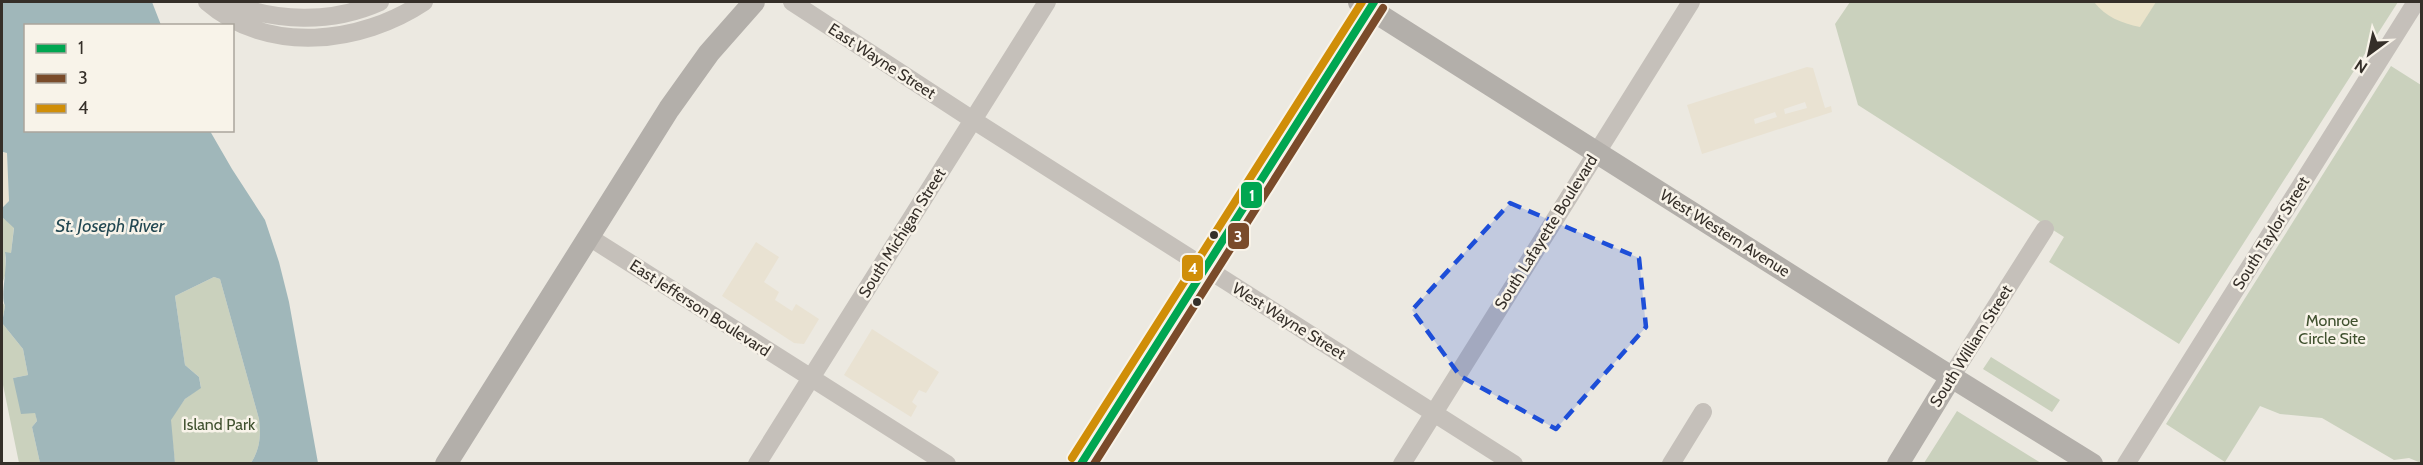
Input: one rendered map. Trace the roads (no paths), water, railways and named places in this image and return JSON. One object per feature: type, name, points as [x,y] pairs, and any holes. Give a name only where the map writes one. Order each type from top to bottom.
[{"type":"main road","points":[[446,464],[688,81],[725,33],[754,2]]},
{"type":"main road","points":[[1081,464],[1368,4]]},
{"type":"main road","name":"West Western Avenue","points":[[1368,4],[1597,152],[2092,464]]},
{"type":"main road","name":"South William Street","points":[[1898,464],[1952,377]]},
{"type":"street","points":[[207,2],[233,21],[254,29],[281,35],[309,37],[340,36],[375,27],[424,2]]},
{"type":"street","points":[[226,2],[263,14],[306,18],[337,15],[380,2]]},
{"type":"street","name":"East Wayne Street","points":[[792,2],[973,120]]},
{"type":"street","name":"South Michigan Street","points":[[757,464],[1047,2]]},
{"type":"street","name":"South Lafayette Boulevard","points":[[1402,464],[1691,2]]},
{"type":"street","name":"South Taylor Street","points":[[2126,464],[2416,2]]},
{"type":"street","name":"West Wayne Street","points":[[973,120],[1514,464]]},
{"type":"street","name":"South William Street","points":[[1952,377],[2045,230]]},
{"type":"street","name":"East Jefferson Boulevard","points":[[589,237],[947,464]]},
{"type":"street","points":[[1671,464],[1703,412]]},
{"type":"water","name":"St. Joseph River","points":[[2,2],[152,2],[161,24],[24,24],[24,132],[211,132],[265,220],[279,262],[289,302],[318,463],[251,463],[259,442],[259,419],[220,279],[214,277],[175,296],[185,365],[199,377],[201,388],[185,399],[171,420],[175,463],[40,463],[32,427],[37,421],[35,413],[21,414],[13,378],[28,375],[23,349],[2,323],[5,306],[3,295],[5,252],[11,253],[14,228],[2,217],[2,208],[9,201],[7,153],[3,152]]},
{"type":"park label","name":"Monroe Circle Site","points":[[2332,329]]},
{"type":"park label","name":"Island Park","points":[[219,424]]}]
